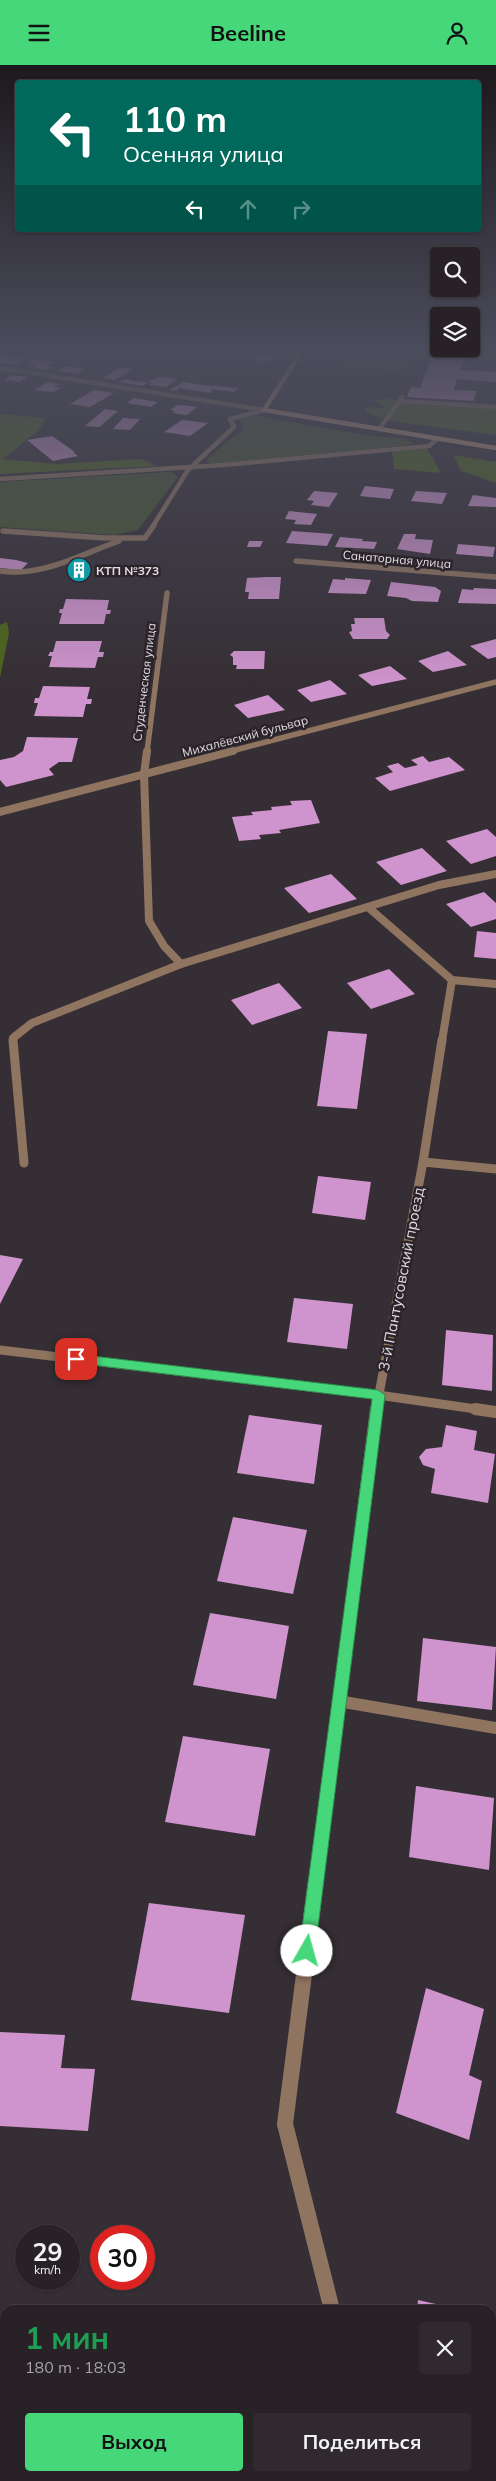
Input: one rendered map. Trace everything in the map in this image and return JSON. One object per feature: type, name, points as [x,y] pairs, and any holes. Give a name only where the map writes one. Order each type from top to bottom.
[{"type":"street","points":[[2,531],[127,539],[144,538],[191,468],[199,461]]},
{"type":"street","points":[[0,479],[191,468],[269,461]]},
{"type":"street","points":[[0,571],[26,574],[77,559],[95,549],[127,539]]},
{"type":"street","name":"Санаторная улица","points":[[296,561],[496,577]]},
{"type":"street","name":"Студенческая улица","points":[[167,593],[144,774],[149,921],[164,946],[181,964]]},
{"type":"street","name":"Михалёвский бульвар","points":[[0,812],[496,683]]},
{"type":"street","points":[[24,1163],[13,1038],[32,1023],[181,964],[439,885],[496,874]]},
{"type":"street","points":[[369,908],[452,980],[496,984]]},
{"type":"street","name":"3-й Пантусовский проезд","points":[[331,2305],[285,2124],[378,1395],[423,1162],[452,980]]},
{"type":"street","points":[[423,1162],[496,1169]]},
{"type":"street","points":[[0,1349],[378,1395],[496,1412]]},
{"type":"street","points":[[338,1701],[496,1728]]},
{"type":"green space","points":[[0,461],[56,464],[145,461],[157,466],[0,474]]},
{"type":"green space","points":[[207,461],[247,461],[213,464]]},
{"type":"green space","points":[[393,461],[434,461],[441,473],[394,469]]},
{"type":"green space","points":[[457,461],[496,462],[496,483],[461,471]]},
{"type":"green space","points":[[172,472],[178,477],[138,530],[114,535],[0,527],[0,482]]},
{"type":"green space","points":[[7,622],[9,633],[0,678],[0,625]]},
{"type":"building","points":[[365,486],[394,489],[390,499],[360,496]]},
{"type":"building","points":[[314,491],[338,493],[329,507],[311,505],[314,501],[307,500]]},
{"type":"building","points":[[416,491],[447,493],[442,504],[411,501]]},
{"type":"building","points":[[473,495],[496,498],[496,507],[468,506]]},
{"type":"building","points":[[289,511],[317,514],[311,525],[294,524],[296,520],[285,519]]},
{"type":"building","points":[[292,531],[333,534],[327,546],[286,543]]},
{"type":"building","points":[[404,534],[416,534],[415,539],[433,540],[430,554],[397,549]]},
{"type":"building","points":[[340,537],[377,542],[374,549],[335,547]]},
{"type":"building","points":[[249,541],[263,541],[260,547],[247,547]]},
{"type":"building","points":[[458,544],[495,547],[493,557],[456,554]]},
{"type":"building","points":[[0,558],[28,563],[21,570],[0,568]]},
{"type":"building","points":[[281,577],[279,599],[248,599],[249,592],[245,592],[247,578]]},
{"type":"building","points":[[345,578],[371,580],[366,594],[328,593],[333,579],[345,580]]},
{"type":"building","points":[[391,582],[435,587],[441,591],[438,602],[412,601],[406,598],[387,596]]},
{"type":"building","points":[[474,588],[496,589],[496,604],[458,603],[462,589],[473,590]]},
{"type":"building","points":[[66,599],[109,600],[107,610],[111,610],[110,614],[106,614],[104,624],[59,624],[62,613],[59,613],[60,609],[63,609]]},
{"type":"building","points":[[354,618],[384,618],[386,631],[390,635],[387,639],[353,639],[349,632],[352,631],[351,624],[355,624]]},
{"type":"building","points":[[496,639],[496,657],[488,659],[470,646]]},
{"type":"building","points":[[56,641],[102,641],[99,652],[104,652],[103,657],[98,657],[95,668],[49,667],[52,656],[48,656],[50,652],[53,652]]},
{"type":"building","points":[[234,651],[265,651],[264,669],[236,669],[237,665],[233,665],[233,657],[230,655]]},
{"type":"building","points":[[448,651],[467,665],[433,672],[418,661]]},
{"type":"building","points":[[390,666],[407,679],[372,686],[358,675]]},
{"type":"building","points":[[330,680],[347,694],[311,702],[297,690]]},
{"type":"building","points":[[43,686],[90,687],[87,699],[92,699],[91,704],[86,704],[83,717],[34,716],[38,703],[34,703],[35,698],[39,698]]},
{"type":"building","points":[[268,695],[285,710],[248,718],[234,705]]},
{"type":"building","points":[[27,737],[78,738],[72,762],[59,762],[49,769],[54,775],[6,787],[0,780],[0,760],[14,757],[23,751]]},
{"type":"building","points":[[423,756],[429,762],[449,757],[465,770],[390,791],[375,778],[393,772],[387,766],[398,763],[405,768],[418,765],[411,760]]},
{"type":"building","points":[[311,800],[320,823],[279,830],[281,833],[259,835],[261,839],[239,841],[232,817],[253,815],[251,812],[272,810],[271,807],[292,805],[290,801]]},
{"type":"building","points":[[487,829],[496,837],[496,856],[471,864],[446,841]]},
{"type":"building","points":[[422,848],[447,871],[401,885],[376,862]]},
{"type":"building","points":[[331,874],[357,899],[309,913],[284,888]]},
{"type":"building","points":[[484,892],[496,903],[496,919],[471,927],[446,904]]},
{"type":"building","points":[[477,931],[496,933],[496,959],[474,957]]},
{"type":"building","points":[[389,969],[415,994],[371,1009],[347,983]]},
{"type":"building","points":[[279,983],[302,1008],[252,1025],[231,1000]]},
{"type":"building","points":[[328,1031],[367,1034],[357,1109],[317,1106]]},
{"type":"building","points":[[318,1176],[371,1182],[365,1220],[312,1213]]},
{"type":"building","points":[[0,1255],[23,1259],[0,1304]]},
{"type":"building","points":[[294,1298],[353,1304],[347,1349],[287,1342]]},
{"type":"building","points":[[446,1330],[493,1335],[492,1391],[442,1385]]},
{"type":"building","points":[[249,1415],[322,1425],[314,1484],[237,1473]]},
{"type":"building","points":[[446,1425],[477,1431],[474,1450],[495,1454],[488,1503],[431,1493],[435,1469],[423,1465],[419,1457],[426,1449],[442,1447]]},
{"type":"building","points":[[233,1517],[307,1530],[293,1594],[217,1581]]},
{"type":"building","points":[[210,1613],[289,1626],[276,1699],[193,1685]]},
{"type":"building","points":[[423,1638],[496,1647],[492,1710],[417,1701]]},
{"type":"building","points":[[183,1736],[270,1749],[255,1836],[165,1822]]},
{"type":"building","points":[[416,1786],[494,1798],[489,1870],[409,1857]]},
{"type":"building","points":[[149,1903],[245,1915],[229,2013],[131,2000]]},
{"type":"building","points":[[426,1988],[484,2009],[469,2075],[482,2081],[469,2140],[396,2113]]},
{"type":"building","points":[[0,2032],[65,2035],[61,2068],[95,2069],[88,2131],[0,2126]]},
{"type":"building","points":[[418,2300],[440,2305],[418,2305]]},
{"type":"place","name":"КТП №373","points":[[79,570]]},
{"type":"route","points":[[76,1359],[378,1395],[307,1951]]}]
